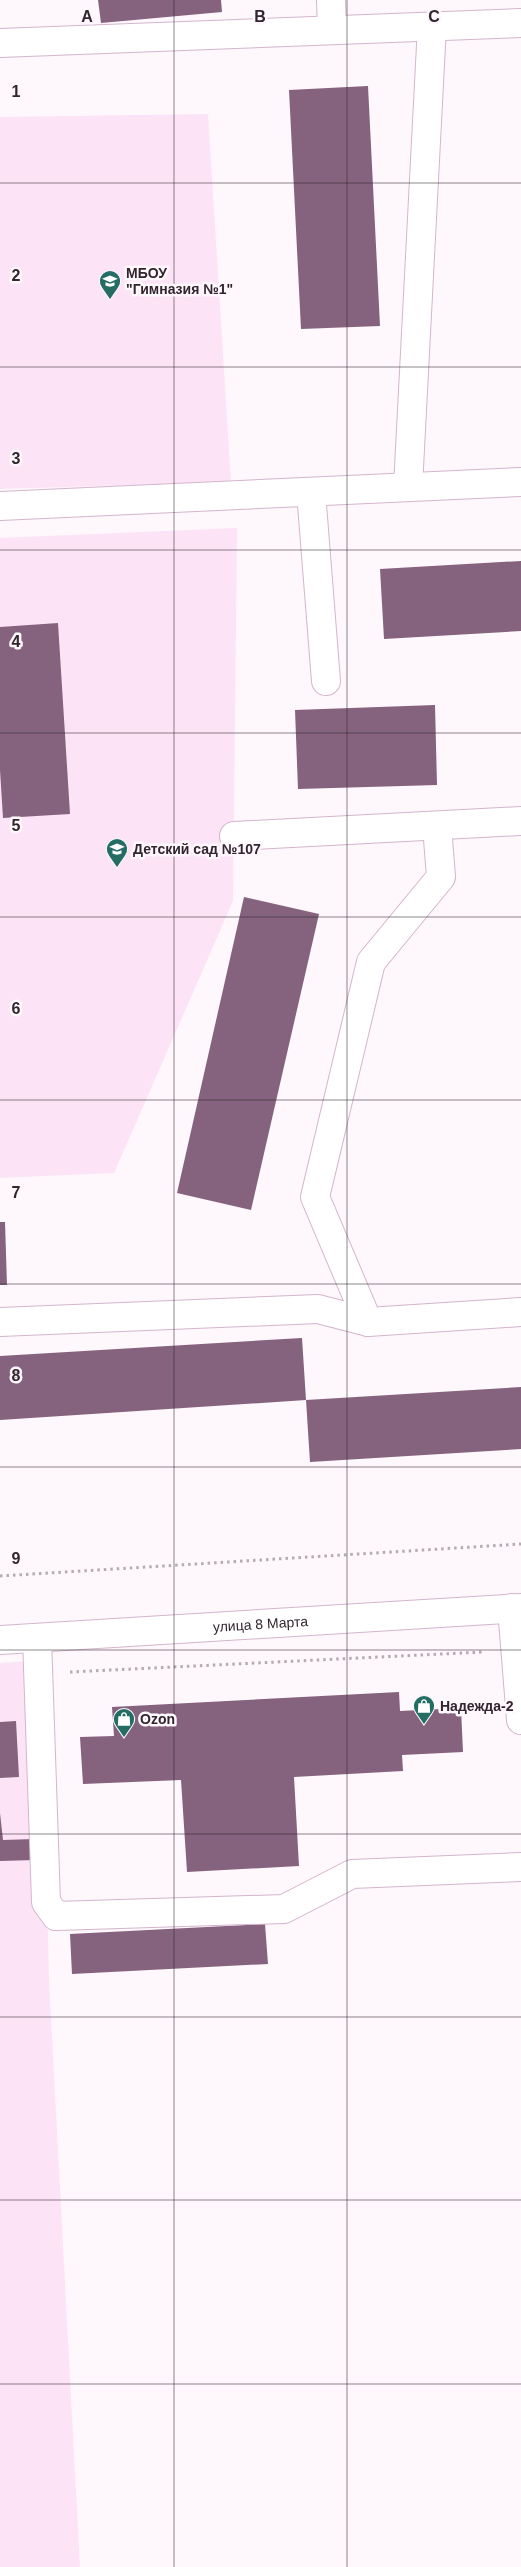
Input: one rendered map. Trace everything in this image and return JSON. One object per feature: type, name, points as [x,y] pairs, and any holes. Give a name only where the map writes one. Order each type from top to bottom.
[{"type":"street","points":[[331,0],[332,30]]},
{"type":"street","points":[[0,43],[521,23]]},
{"type":"street","points":[[408,487],[432,26]]},
{"type":"street","points":[[0,506],[521,482]]},
{"type":"street","points":[[311,492],[326,681]]},
{"type":"street","points":[[234,836],[521,822]]},
{"type":"street","points":[[368,1322],[315,1197],[371,962],[441,877],[437,826]]},
{"type":"street","points":[[0,1322],[318,1309],[368,1322],[521,1312]]},
{"type":"street","points":[[517,1608],[516,1650],[521,1720]]},
{"type":"street","name":"улица 8 Марта","points":[[0,1640],[517,1608]]},
{"type":"street","points":[[37,1638],[46,1902],[56,1916],[284,1909],[352,1874],[521,1867]]},
{"type":"path","points":[[0,1576],[521,1544]]},
{"type":"path","points":[[38,1674],[516,1650]]},
{"type":"shaded area","name":"МБОУ \"Гимназия №1\"","points":[[208,114],[231,482],[0,489],[0,117]]},
{"type":"shaded area","name":"Детский сад №107","points":[[237,528],[233,901],[114,1173],[0,1178],[0,538]]},
{"type":"shaded area","points":[[42,1660],[49,1980],[80,2567],[0,2567],[0,1663]]},
{"type":"building","points":[[98,0],[221,0],[222,12],[101,23]]},
{"type":"building","points":[[368,86],[380,326],[301,329],[289,90]]},
{"type":"building","points":[[521,561],[521,631],[384,639],[380,569]]},
{"type":"building","points":[[58,623],[70,814],[3,818],[0,770],[0,627]]},
{"type":"building","points":[[435,705],[437,785],[298,789],[295,710]]},
{"type":"building","points":[[244,897],[319,914],[251,1210],[177,1193]]},
{"type":"building","points":[[0,1222],[5,1222],[7,1285],[0,1285]]},
{"type":"building","points":[[302,1338],[306,1400],[0,1420],[0,1356]]},
{"type":"building","points":[[521,1387],[521,1449],[310,1462],[306,1400]]},
{"type":"building","points":[[399,1692],[400,1711],[461,1708],[463,1752],[402,1755],[403,1771],[294,1777],[299,1866],[187,1872],[181,1780],[83,1784],[80,1737],[114,1736],[112,1707]]},
{"type":"building","points":[[16,1721],[19,1777],[0,1778],[0,1722]]},
{"type":"building","points":[[0,1813],[3,1840],[34,1839],[35,1860],[0,1861]]},
{"type":"building","points":[[265,1924],[268,1964],[72,1974],[70,1934]]},
{"type":"place","name":"МБОУ \"Гимназия №1\"","points":[[110,300]]},
{"type":"place","name":"Детский сад №107","points":[[117,868]]},
{"type":"place","name":"Надежда-2","points":[[424,1725]]},
{"type":"place","name":"Ozon","points":[[124,1738]]}]
